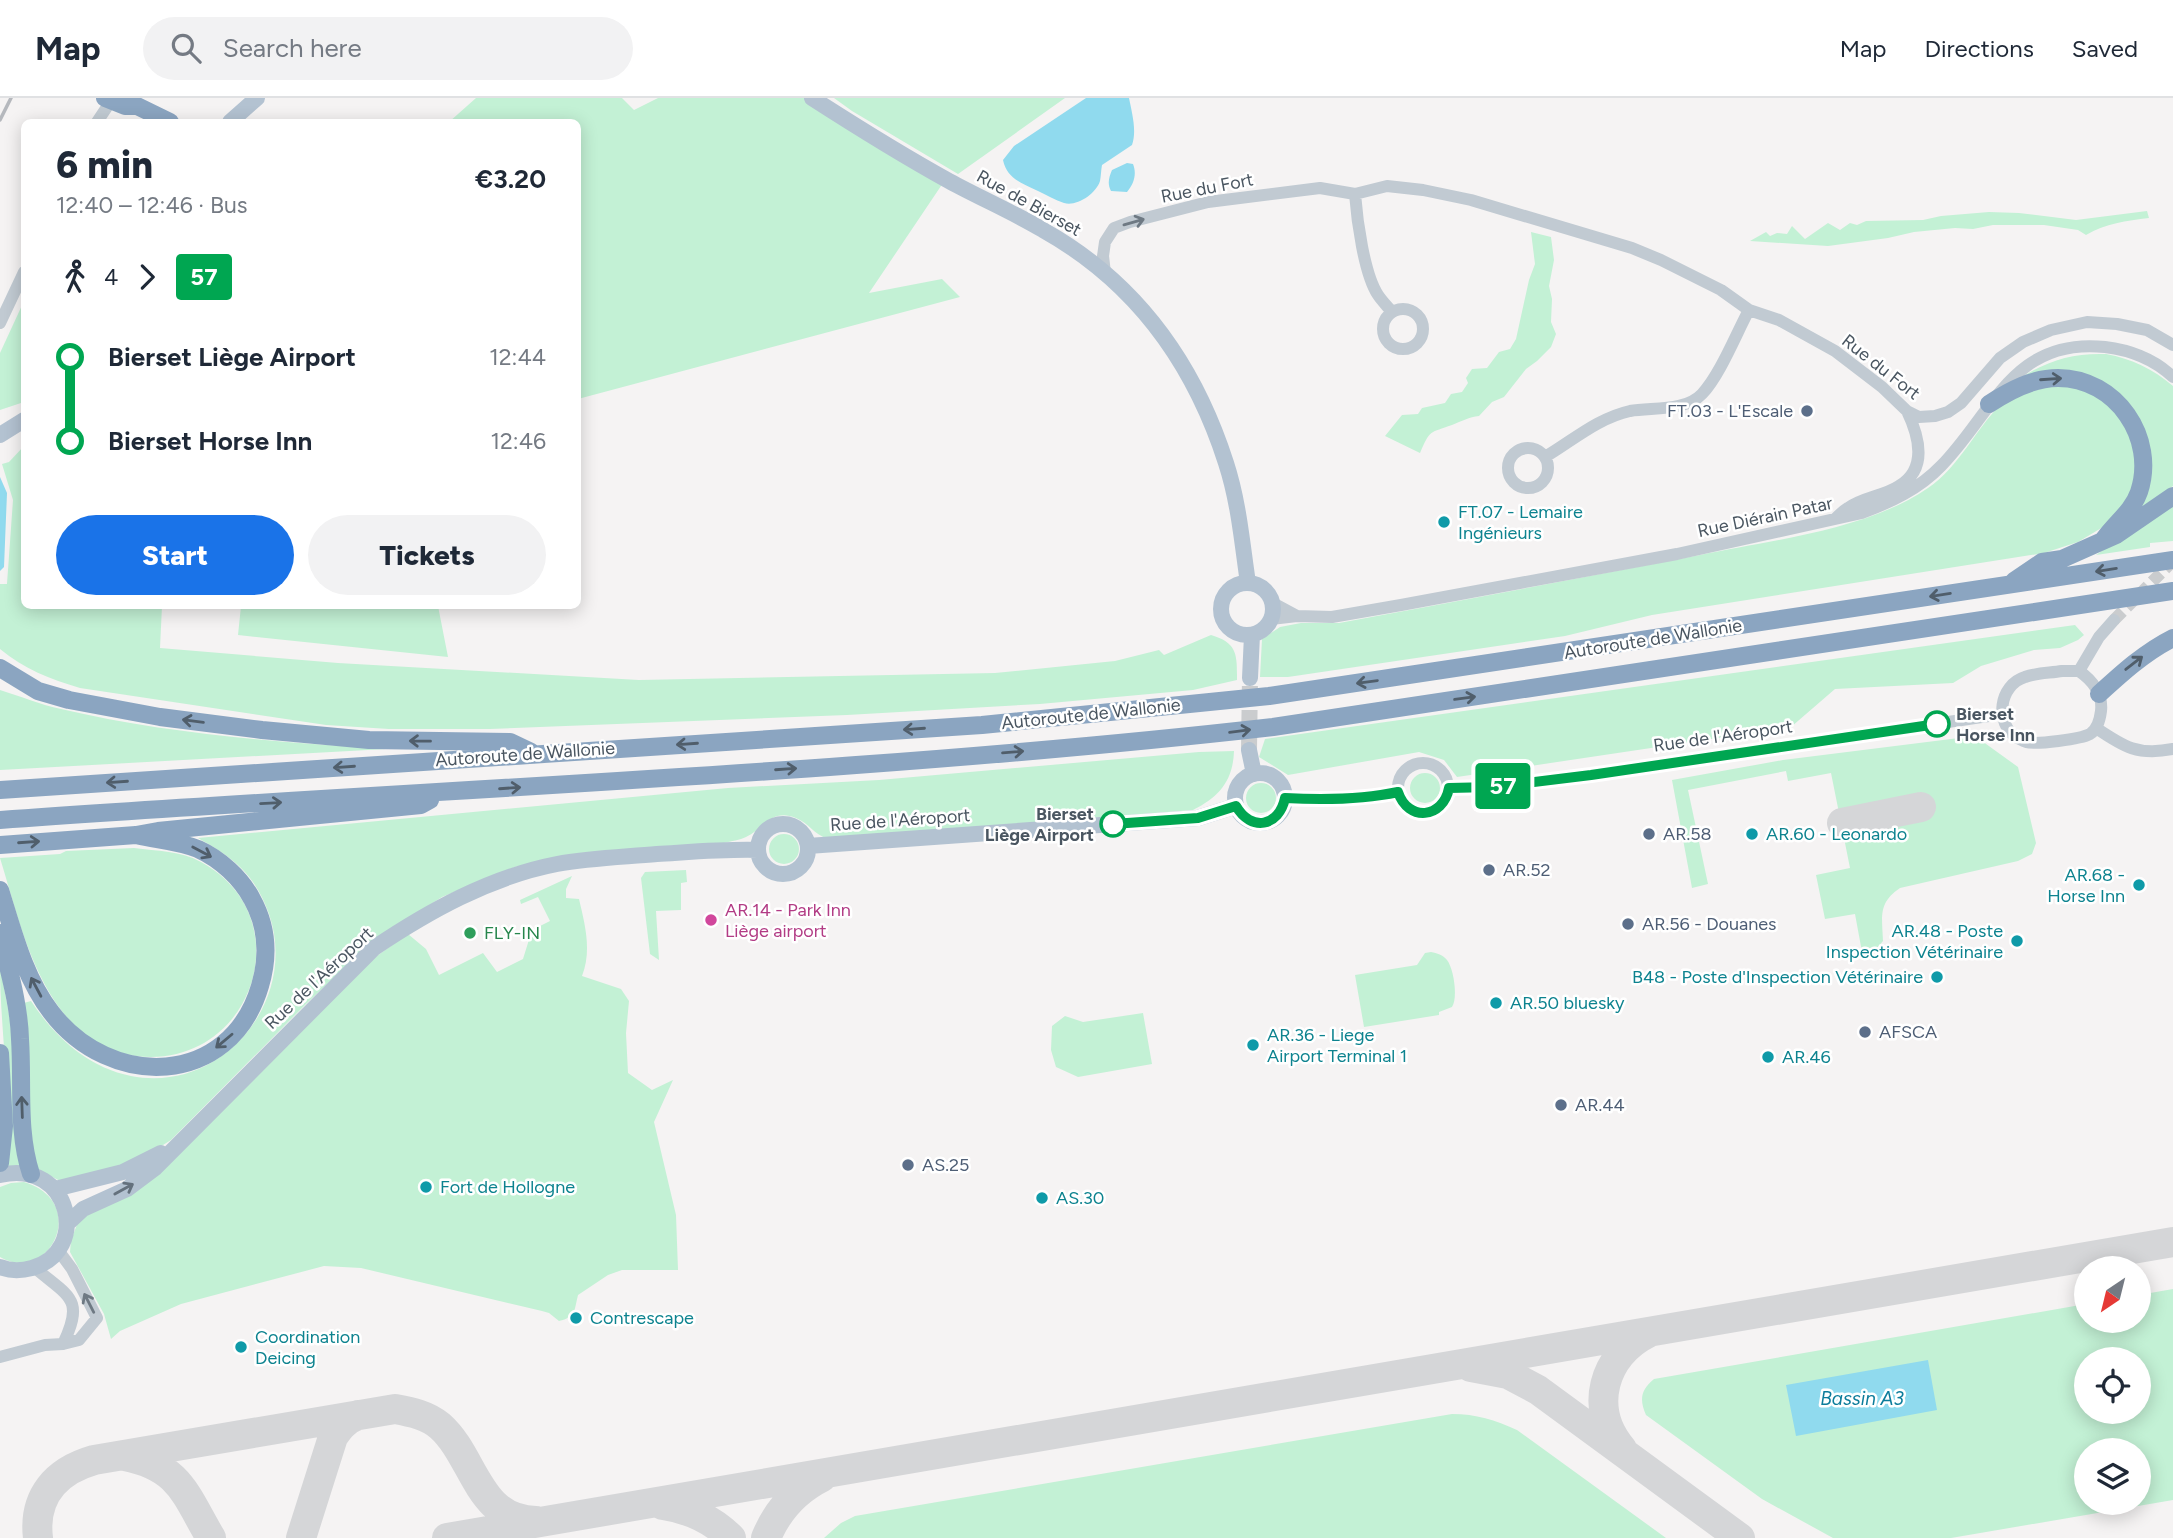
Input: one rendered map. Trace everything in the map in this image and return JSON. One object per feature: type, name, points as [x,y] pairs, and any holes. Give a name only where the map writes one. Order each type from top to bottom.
[{"type":"highway","points":[[105,98],[161,119]]},
{"type":"highway","points":[[1989,404],[2034,381],[2059,378],[2093,385],[2123,409],[2137,430],[2142,445],[2142,483],[2134,504],[2104,539]]},
{"type":"highway","points":[[2008,584],[2042,562],[2063,559],[2124,530],[2173,496]]},
{"type":"highway","name":"Autoroute de Wallonie","points":[[0,790],[982,725],[1269,696],[2173,560]]},
{"type":"highway","name":"Autoroute de Wallonie","points":[[0,820],[442,792],[1151,741],[1273,727],[2173,591]]},
{"type":"highway","points":[[2099,694],[2129,666],[2173,638]]},
{"type":"highway","points":[[0,668],[38,691],[69,700],[160,717],[369,740],[510,742],[534,753]]},
{"type":"highway","points":[[0,845],[136,835],[421,805],[442,792]]},
{"type":"highway","points":[[0,890],[25,967],[48,1010],[71,1034],[101,1055],[141,1067],[173,1066],[204,1056],[222,1045],[237,1030],[259,992],[266,954],[261,915],[250,894],[235,875],[201,850],[185,844],[136,835]]},
{"type":"highway","points":[[0,933],[14,993],[20,1036],[25,1155],[31,1174]]},
{"type":"highway","points":[[0,1053],[4,1126],[0,1163]]},
{"type":"main road","points":[[233,119],[257,98]]},
{"type":"main road","name":"Rue de Bierset","points":[[812,98],[909,158],[1044,230],[1105,273],[1141,309],[1166,337],[1207,414],[1226,463],[1239,513],[1248,583]]},
{"type":"main road","points":[[0,435],[21,422]]},
{"type":"main road","points":[[1248,583],[1263,589],[1271,602],[1271,619],[1260,632],[1252,635],[1243,635],[1227,627],[1222,619],[1223,599],[1229,590],[1238,585],[1248,583]]},
{"type":"main road","points":[[1250,678],[1252,635]]},
{"type":"main road","points":[[1249,750],[1254,774]]},
{"type":"main road","points":[[1263,773],[1279,781],[1285,798],[1278,816],[1259,823],[1249,821],[1241,815],[1235,796],[1238,786],[1245,778],[1263,773]]},
{"type":"main road","name":"Rue de l'Aéroport","points":[[66,1224],[83,1209],[127,1189],[155,1168],[374,948],[412,922],[451,901],[492,884],[553,865],[729,849],[758,850],[759,842],[767,830],[781,824],[796,827],[802,832],[808,846],[1198,818],[1236,806]]},
{"type":"main road","points":[[758,850],[767,868],[776,873],[787,873],[800,867],[805,861],[808,846]]},
{"type":"main road","name":"Rue de l'Aéroport","points":[[55,1189],[123,1172],[181,1142]]},
{"type":"main road","points":[[0,1175],[13,1172],[31,1174],[45,1180],[55,1189],[63,1203],[66,1224],[64,1239],[48,1260],[35,1268],[21,1271],[0,1267]]},
{"type":"street","points":[[105,119],[131,109]]},
{"type":"street","name":"Rue du Fort","points":[[1105,273],[1105,242],[1114,228],[1130,222],[1208,202],[1320,188],[1354,194],[1387,186],[1471,200],[1632,248],[1661,260],[1721,290],[1749,310],[1779,320],[1835,351],[1882,387],[1907,411],[1919,417],[1948,412],[1961,403],[2000,358],[2023,342],[2051,330],[2087,322],[2117,324],[2147,330],[2173,345]]},
{"type":"street","points":[[1354,194],[1357,228],[1372,283],[1377,295],[1392,312]]},
{"type":"street","points":[[0,323],[21,278]]},
{"type":"street","points":[[1545,457],[1603,420],[1629,412],[1686,404],[1701,396],[1749,310]]},
{"type":"street","name":"Rue Diérain Patar","points":[[1271,619],[1297,616],[1332,617],[1401,606],[1677,554],[1862,513],[1889,502],[1927,479],[1942,465],[2003,385],[2029,364],[2052,353],[2076,348],[2102,347],[2130,352],[2158,365],[2173,377]]},
{"type":"street","points":[[1833,521],[1849,506],[1903,485],[1914,469],[1920,444],[1907,411]]},
{"type":"street","name":"Rue Diérain Patar","points":[[1271,602],[1297,616]]},
{"type":"street","points":[[2078,671],[2099,636],[2114,620]]},
{"type":"street","points":[[2078,671],[2087,677],[2099,694],[2101,704],[2096,728],[2087,736],[2028,743],[2010,732],[2002,714],[2004,695],[2025,676],[2078,671]]},
{"type":"street","name":"Rue de l'Aéroport","points":[[1449,788],[1493,787],[1591,775],[2002,714]]},
{"type":"street","points":[[2096,728],[2134,750],[2151,753],[2173,750]]},
{"type":"street","points":[[1426,762],[1443,771],[1449,788],[1443,804],[1429,813],[1415,812],[1404,804],[1398,792],[1398,783],[1408,767],[1426,762]]},
{"type":"street","points":[[1285,798],[1320,800],[1378,797],[1398,792]]},
{"type":"street","points":[[0,1357],[45,1345],[79,1340],[97,1318],[72,1269],[58,1250]]},
{"type":"street","points":[[35,1268],[68,1297],[75,1308],[73,1322],[63,1344]]},
{"type":"green space","points":[[476,98],[622,98],[634,110],[658,98],[805,98],[943,183],[869,293],[942,279],[960,297],[581,398],[581,119],[452,119]]},
{"type":"green space","points":[[834,98],[1065,98],[958,174]]},
{"type":"green space","points":[[2147,211],[2149,218],[2109,225],[2086,235],[2078,230],[2044,225],[1993,225],[1973,229],[1914,232],[1828,246],[1750,241],[1766,232],[1770,236],[1777,233],[1787,234],[1792,226],[1805,239],[1828,223],[1840,230],[1850,223],[1857,225],[1866,221],[1923,220],[1989,212],[2076,220]]},
{"type":"green space","points":[[1531,232],[1551,237],[1554,260],[1549,286],[1552,299],[1551,322],[1556,334],[1551,347],[1526,369],[1504,397],[1492,402],[1479,416],[1432,433],[1420,453],[1385,436],[1402,415],[1418,414],[1422,408],[1445,403],[1451,394],[1462,392],[1472,369],[1487,368],[1499,352],[1510,349],[1516,339],[1535,264]]},
{"type":"green space","points":[[21,308],[21,403],[0,410],[0,353]]},
{"type":"green space","points":[[2106,354],[2142,366],[2173,386],[2173,486],[2137,510],[2144,493],[2122,399],[2025,375],[2064,358]]},
{"type":"green space","points":[[2060,383],[2096,393],[2122,416],[2136,445],[2134,490],[2108,524],[2078,542],[2044,553],[1652,615],[1565,636],[1288,677],[1260,677],[1262,639],[1280,627],[1301,623],[1339,623],[1520,589],[1818,532],[1877,514],[1904,502],[1939,479],[2001,404],[2011,397]]},
{"type":"green space","points":[[21,449],[21,609],[162,609],[160,648],[338,663],[639,680],[995,673],[1115,661],[1159,650],[1164,655],[1211,635],[1226,642],[1234,651],[1237,680],[1193,690],[1040,704],[847,715],[490,729],[389,729],[326,725],[80,688],[38,673],[0,649],[0,584],[7,584],[13,500],[2,464],[9,462]]},
{"type":"green space","points":[[2173,502],[2173,541],[2150,543],[2150,547],[2096,555]]},
{"type":"green space","points":[[241,609],[439,609],[448,657],[238,635]]},
{"type":"green space","points":[[2075,625],[2084,635],[2078,640],[2060,648],[2034,650],[1981,666],[1953,683],[1835,689],[1791,727],[1457,777],[1444,760],[1419,752],[1288,775],[1259,757],[1265,739]]},
{"type":"green space","points":[[0,690],[53,707],[141,725],[263,740],[386,749],[0,770]]},
{"type":"green space","points":[[1975,736],[2018,767],[2036,843],[2032,854],[2018,861],[1900,888],[1885,905],[1882,917],[1883,941],[1877,948],[1862,952],[1855,914],[1825,919],[1816,875],[1850,868],[1831,773],[1788,781],[1786,771],[1688,790],[1708,884],[1692,888],[1672,780],[1783,760]]},
{"type":"green space","points":[[1234,751],[1231,771],[1223,787],[1210,800],[1193,810],[828,839],[796,818],[780,816],[746,837],[724,843],[582,853],[515,867],[442,897],[373,941],[306,1004],[171,1140],[131,1165],[64,1183],[37,1169],[31,1159],[20,1004],[31,1001],[62,1038],[100,1066],[131,1076],[164,1078],[195,1071],[223,1056],[245,1034],[263,1008],[273,979],[275,947],[267,908],[255,884],[242,869],[198,838],[728,788],[879,780]]},
{"type":"green space","points":[[1425,773],[1436,777],[1440,788],[1436,799],[1425,803],[1414,799],[1410,788],[1414,777]]},
{"type":"green space","points":[[1261,783],[1272,787],[1276,798],[1272,809],[1261,813],[1250,809],[1246,798],[1250,787]]},
{"type":"green space","points":[[784,834],[795,838],[799,849],[795,860],[784,864],[773,860],[769,849],[773,838]]},
{"type":"green space","points":[[134,848],[177,854],[201,862],[233,887],[251,918],[256,952],[251,985],[235,1016],[210,1039],[176,1054],[125,1054],[94,1040],[68,1019],[50,993],[31,956],[0,858]]},
{"type":"green space","points":[[686,870],[687,882],[681,883],[681,910],[656,911],[659,960],[650,954],[641,878],[645,872]]},
{"type":"green space","points":[[572,876],[566,889],[566,898],[579,899],[583,918],[587,957],[582,976],[621,989],[629,1001],[626,1033],[628,1073],[652,1090],[673,1080],[654,1122],[676,1215],[678,1270],[622,1270],[608,1275],[578,1295],[571,1315],[559,1321],[542,1311],[361,1268],[324,1266],[181,1304],[120,1331],[111,1339],[104,1314],[70,1252],[71,1240],[80,1217],[107,1202],[374,958],[408,934],[426,949],[439,975],[483,953],[497,972],[523,959],[532,930],[550,921],[538,897],[521,904],[520,900]]},
{"type":"green space","points":[[1431,952],[1444,957],[1449,964],[1455,991],[1452,1007],[1439,1012],[1439,1015],[1364,1027],[1355,975],[1417,965],[1425,953]]},
{"type":"green space","points":[[0,966],[14,1041],[21,1167],[4,1167],[7,1092]]},
{"type":"green space","points":[[1143,1013],[1152,1064],[1078,1077],[1056,1067],[1051,1050],[1052,1026],[1065,1016],[1083,1022]]},
{"type":"green space","points":[[24,1182],[44,1192],[55,1206],[59,1222],[56,1238],[47,1251],[34,1260],[18,1263],[0,1257],[0,1187]]},
{"type":"green space","points":[[2173,1289],[2173,1500],[2151,1504],[2151,1438],[2074,1438],[2074,1515],[2085,1515],[1951,1538],[1833,1538],[1762,1499],[1646,1415],[1642,1395],[1654,1379],[2074,1306],[2074,1334],[2151,1334],[2151,1293]]},
{"type":"green space","points":[[1452,1414],[1485,1418],[1517,1430],[1666,1538],[824,1538],[841,1523],[855,1516]]},
{"type":"water","points":[[1086,98],[1129,98],[1134,122],[1132,145],[1102,165],[1098,186],[1090,195],[1074,203],[1064,203],[1021,183],[1008,172],[1003,160],[1014,146]]},
{"type":"water","points":[[1127,163],[1133,164],[1134,168],[1135,175],[1131,186],[1127,192],[1111,191],[1109,180],[1112,170]]},
{"type":"water","points":[[0,477],[7,493],[4,567],[0,571]]},
{"type":"water","name":"Bassin A3","points":[[1928,1360],[1937,1410],[1796,1436],[1786,1385]]},
{"type":"taxiway","points":[[1842,823],[1921,807]]},
{"type":"taxiway","points":[[447,1538],[2173,1242]]},
{"type":"taxiway","points":[[1622,1449],[1605,1417],[1605,1384],[1620,1355],[1648,1333]]},
{"type":"taxiway","points":[[1471,1367],[1508,1374],[1538,1390],[1740,1538]]},
{"type":"taxiway","points":[[38,1538],[39,1510],[50,1487],[58,1478],[80,1465],[94,1460],[395,1409],[435,1422],[452,1439],[489,1499],[516,1518],[536,1521]]},
{"type":"taxiway","points":[[301,1538],[333,1437],[344,1424],[358,1415]]},
{"type":"taxiway","points":[[125,1456],[158,1467],[170,1475],[187,1496],[211,1538]]},
{"type":"taxiway","points":[[766,1538],[788,1502],[822,1477]]},
{"type":"taxiway","points":[[663,1505],[700,1516],[731,1538]]},
{"type":"tunnel","points":[[2114,620],[2173,561]]},
{"type":"tunnel","points":[[1249,750],[1250,678]]},
{"type":"railway","points":[[0,120],[11,98]]},
{"type":"bus line","name":"57","points":[[1113,824],[1198,818],[1236,806],[1241,815],[1249,821],[1259,823],[1278,816],[1285,798],[1320,800],[1378,797],[1398,792],[1400,799],[1409,809],[1429,813],[1443,804],[1449,788],[1493,787],[1591,775],[1937,724]]},
{"type":"place","name":"FT.03 - L'Escale","points":[[1807,411]]},
{"type":"place","name":"FT.07 - Lemaire Ingénieurs","points":[[1444,522]]},
{"type":"place","name":"Bierset Horse Inn","points":[[1937,724]]},
{"type":"place","name":"Bierset Liège Airport","points":[[1113,824]]},
{"type":"place","name":"AR.58","points":[[1649,834]]},
{"type":"place","name":"AR.60 - Leonardo","points":[[1752,834]]},
{"type":"place","name":"AR.52","points":[[1489,870]]},
{"type":"place","name":"AR.68 - Horse Inn","points":[[2139,885]]},
{"type":"place","name":"AR.14 - Park Inn Liège airport","points":[[711,920]]},
{"type":"place","name":"AR.56 - Douanes","points":[[1628,924]]},
{"type":"place","name":"FLY-IN","points":[[470,933]]},
{"type":"place","name":"AR.48 - Poste Inspection Vétérinaire","points":[[2017,941]]},
{"type":"place","name":"B48 - Poste d'Inspection Vétérinaire","points":[[1937,977]]},
{"type":"place","name":"AR.50 bluesky","points":[[1496,1003]]},
{"type":"place","name":"AFSCA","points":[[1865,1032]]},
{"type":"place","name":"AR.36 - Liege Airport Terminal 1","points":[[1253,1045]]},
{"type":"place","name":"AR.46","points":[[1768,1057]]},
{"type":"place","name":"AR.44","points":[[1561,1105]]},
{"type":"place","name":"AS.25","points":[[908,1165]]},
{"type":"place","name":"Fort de Hollogne","points":[[426,1187]]},
{"type":"place","name":"AS.30","points":[[1042,1198]]},
{"type":"place","name":"Contrescape","points":[[576,1318]]},
{"type":"place","name":"Coordination Deicing","points":[[241,1347]]}]
